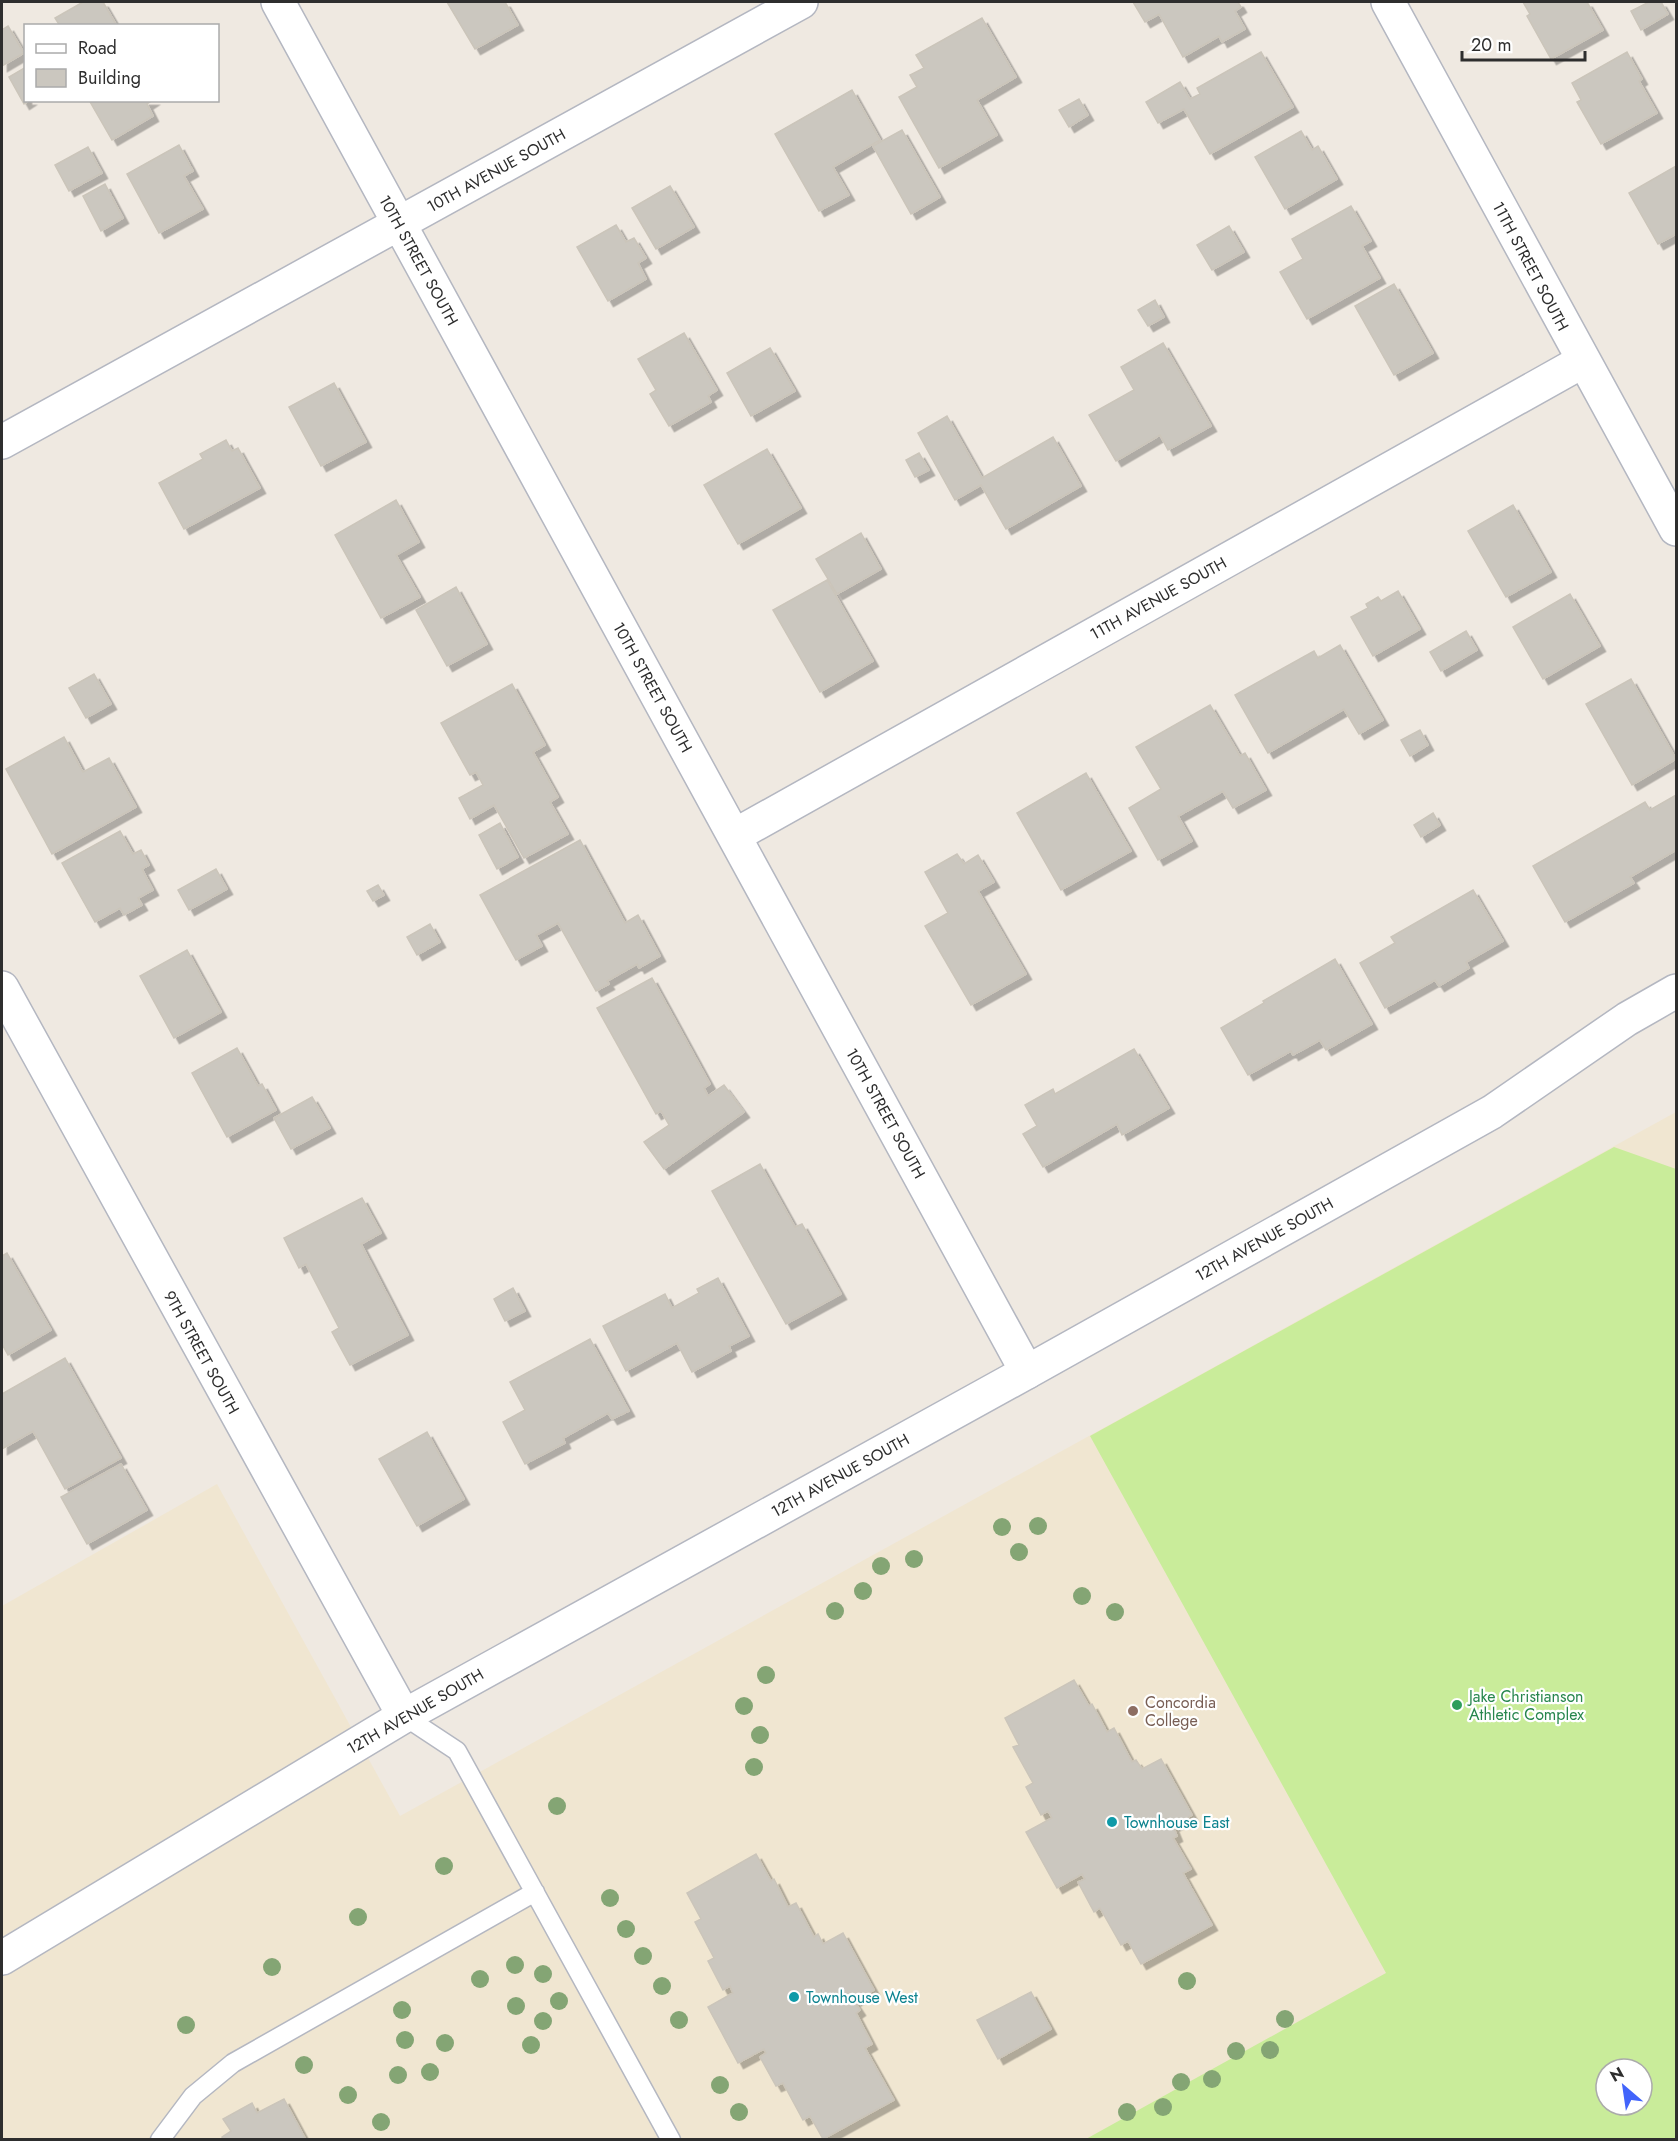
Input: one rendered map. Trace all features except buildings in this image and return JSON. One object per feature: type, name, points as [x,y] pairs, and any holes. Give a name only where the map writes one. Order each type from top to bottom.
[{"type":"street","name":"10TH STREET SOUTH","points":[[278,2],[1027,1372]]},
{"type":"street","name":"10TH AVENUE SOUTH","points":[[2,442],[801,2]]},
{"type":"street","name":"11TH STREET SOUTH","points":[[1388,2],[1677,529]]},
{"type":"street","name":"11TH AVENUE SOUTH","points":[[734,836],[1583,361]]},
{"type":"street","name":"9TH STREET SOUTH","points":[[2,988],[404,1716]]},
{"type":"street","name":"12TH AVENUE SOUTH","points":[[2,1958],[404,1716],[1492,1112],[1627,1019],[1677,991]]},
{"type":"lane","points":[[404,1716],[457,1751],[671,2139]]},
{"type":"lane","points":[[160,2139],[193,2096],[233,2063],[535,1892]]},
{"type":"shaded area","name":"Concordia College","points":[[1676,1112],[1676,2139],[2,2139],[2,1606],[217,1484],[400,1816]]},
{"type":"green space","name":"Jake Christianson Athletic Complex","points":[[1614,1147],[1676,1169],[1676,2139],[1086,2139],[1386,1973],[1090,1436]]},
{"type":"place","name":"Jake Christianson Athletic Complex","points":[[1457,1705]]},
{"type":"place","name":"Concordia College","points":[[1133,1711]]},
{"type":"place","name":"Townhouse East","points":[[1112,1822]]},
{"type":"place","name":"Townhouse West","points":[[794,1997]]}]
